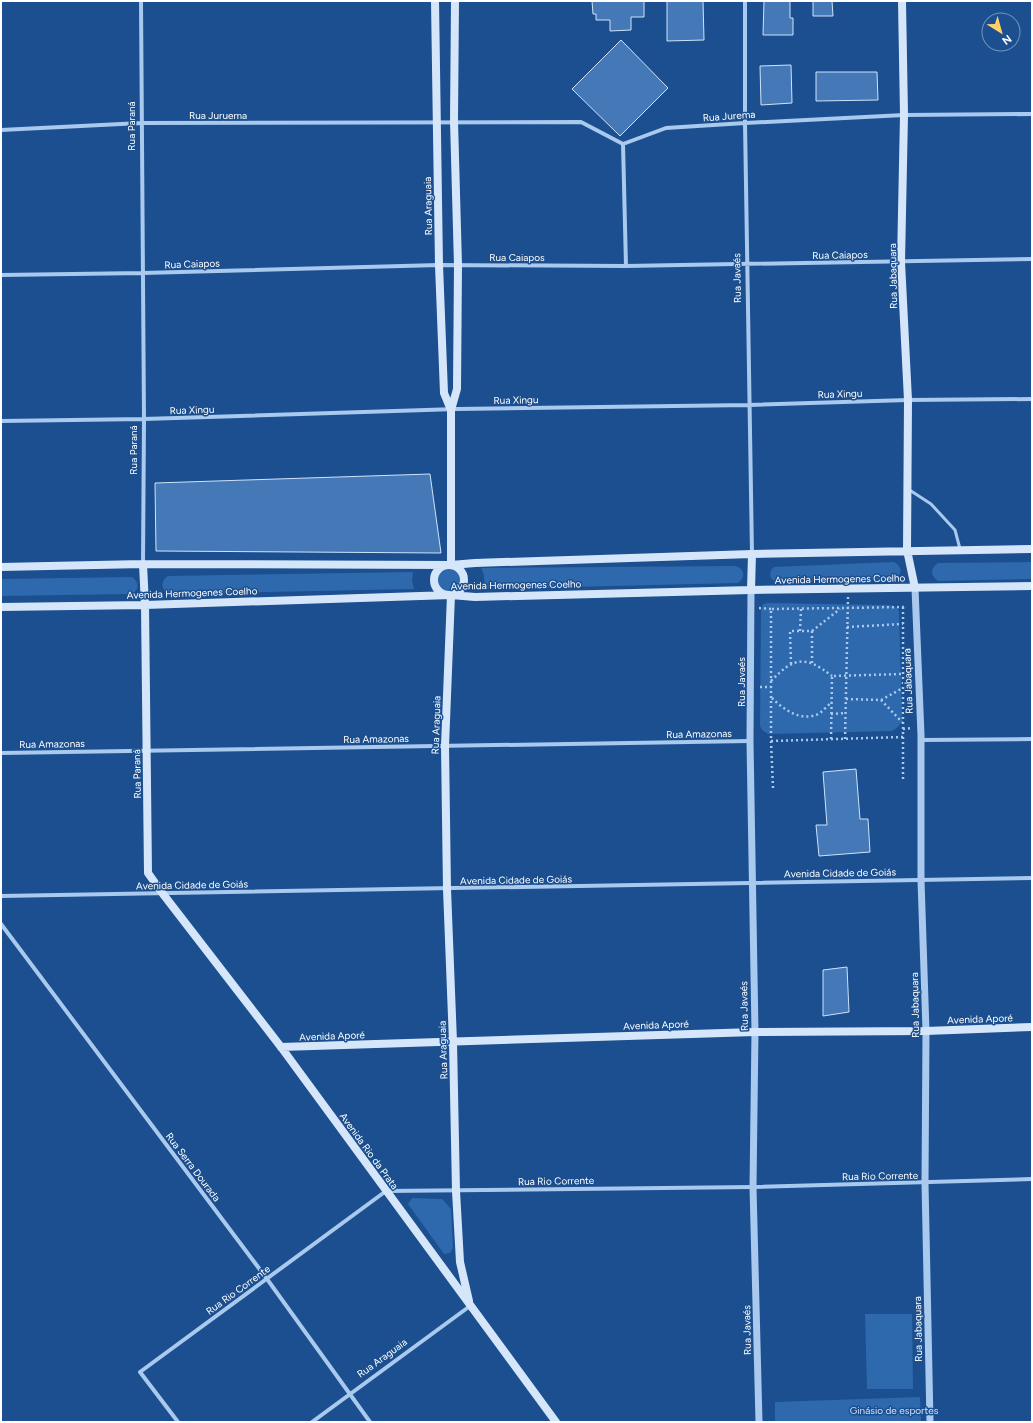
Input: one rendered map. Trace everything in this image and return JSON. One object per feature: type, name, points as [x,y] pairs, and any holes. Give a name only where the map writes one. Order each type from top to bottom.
[{"type":"main road","name":"Rua Araguaia","points":[[435,1],[439,265],[444,393],[451,410]]},
{"type":"main road","name":"Rua Araguaia","points":[[451,565],[451,410],[457,389],[458,265],[454,122],[455,1]]},
{"type":"main road","name":"Rua Jabaquara","points":[[902,1],[904,115],[901,262],[908,400],[907,550],[915,588]]},
{"type":"main road","points":[[1,568],[143,564],[451,565],[752,554],[960,549],[1032,549]]},
{"type":"main road","points":[[751,590],[752,554]]},
{"type":"main road","name":"Rua Paraná","points":[[143,564],[145,605],[148,873],[163,894]]},
{"type":"main road","points":[[451,565],[456,566],[461,570],[465,580],[461,590],[451,595],[440,592],[436,588],[434,578],[438,570],[442,567],[451,565]]},
{"type":"main road","name":"Avenida Hermogenes Coelho","points":[[1,607],[145,605],[451,595],[475,597],[751,590],[1032,586]]},
{"type":"main road","name":"Rua Araguaia","points":[[451,595],[445,746],[456,1191],[460,1262],[470,1306]]},
{"type":"main road","name":"Avenida Rio da Prata","points":[[163,894],[280,1047],[556,1422]]},
{"type":"main road","name":"Avenida Aporé","points":[[280,1047],[755,1032],[926,1031],[1032,1027]]},
{"type":"street","name":"Rua Paraná","points":[[140,1],[144,419],[143,564]]},
{"type":"street","name":"Rua Javaés","points":[[745,1],[745,123],[752,554]]},
{"type":"street","name":"Rua Jurema","points":[[623,144],[666,128],[904,115],[1032,114]]},
{"type":"street","name":"Rua Juruema","points":[[1,130],[141,123],[436,121]]},
{"type":"street","points":[[436,121],[581,122],[623,144],[626,266]]},
{"type":"street","name":"Rua Caiapos","points":[[1,275],[143,273],[439,265],[747,265],[1032,259]]},
{"type":"street","name":"Rua Xingu","points":[[1,421],[144,419],[451,410],[749,405],[908,400],[1032,399]]},
{"type":"street","name":"Rua Jabaquara","points":[[915,588],[921,740],[921,880],[926,1031],[925,1183],[930,1422]]},
{"type":"street","name":"Rua Javaés","points":[[751,590],[750,741],[755,1032],[753,1187],[759,1422]]},
{"type":"street","points":[[921,740],[1032,739]]},
{"type":"street","name":"Rua Amazonas","points":[[1,753],[147,752],[750,741]]},
{"type":"street","name":"Avenida Cidade de Goiás","points":[[1,896],[1032,878]]},
{"type":"street","name":"Rua Serra Dourada","points":[[1,924],[267,1279],[370,1422]]},
{"type":"street","name":"Rua Rio Corrente","points":[[178,1422],[140,1372],[386,1191],[753,1187],[1032,1179]]},
{"type":"street","name":"Rua Araguaia","points":[[312,1422],[470,1306]]},
{"type":"lane","points":[[907,489],[931,504],[955,530],[960,549]]},
{"type":"path","points":[[773,788],[771,741],[771,609],[903,607],[903,779]]},
{"type":"path","points":[[791,664],[790,631],[812,631],[841,608]]},
{"type":"path","points":[[845,739],[847,608]]},
{"type":"path","points":[[800,631],[801,609]]},
{"type":"path","points":[[847,627],[903,624]]},
{"type":"path","points":[[812,631],[812,664]]},
{"type":"path","points":[[771,681],[785,668],[796,661],[820,666],[832,676],[903,674]]},
{"type":"path","points":[[832,676],[832,739]]},
{"type":"path","points":[[846,699],[881,700],[903,688]]},
{"type":"path","points":[[771,698],[782,708],[794,714],[805,717],[819,713],[832,702]]},
{"type":"path","points":[[881,700],[902,722]]},
{"type":"path","points":[[831,714],[846,714]]},
{"type":"path","points":[[771,741],[903,737]]},
{"type":"green space","points":[[894,562],[900,568],[899,575],[895,579],[777,582],[772,580],[770,576],[770,573],[774,567]]},
{"type":"green space","points":[[1032,562],[1032,579],[938,581],[932,574],[932,570],[938,563]]},
{"type":"green space","points":[[450,565],[456,566],[464,574],[464,586],[456,594],[450,595],[444,594],[436,586],[435,580],[436,574],[444,566]]},
{"type":"green space","points":[[735,566],[741,569],[743,573],[741,581],[738,583],[483,589],[484,578],[481,568]]},
{"type":"green space","points":[[413,572],[412,581],[414,589],[169,594],[164,590],[162,585],[165,578],[168,576]]},
{"type":"green space","points":[[132,577],[138,586],[132,594],[1,596],[1,579]]},
{"type":"green space","points":[[763,604],[890,605],[896,607],[899,611],[902,721],[898,727],[892,731],[768,734],[762,730],[760,726],[761,610]]},
{"type":"green space","points":[[412,1198],[442,1199],[451,1209],[453,1248],[450,1253],[444,1254],[408,1204]]},
{"type":"green space","points":[[865,1314],[912,1314],[913,1389],[867,1389]]},
{"type":"green space","name":"Ginásio de esportes","points":[[920,1397],[921,1422],[775,1422],[775,1402]]},
{"type":"building","points":[[592,1],[644,1],[644,17],[631,17],[631,30],[610,31],[610,20],[596,20],[596,14],[593,14]]},
{"type":"building","points":[[667,1],[703,1],[704,40],[667,41]]},
{"type":"building","points":[[764,1],[790,1],[790,18],[793,18],[793,35],[763,35]]},
{"type":"building","points":[[813,1],[832,1],[833,16],[813,16]]},
{"type":"building","points":[[621,40],[668,88],[620,136],[572,89]]},
{"type":"building","points":[[791,65],[792,103],[761,105],[760,66]]},
{"type":"building","points":[[816,72],[877,72],[878,100],[816,101]]},
{"type":"building","points":[[430,474],[441,553],[156,551],[155,483]]},
{"type":"building","points":[[856,769],[860,819],[868,819],[870,852],[819,856],[816,825],[827,825],[823,772]]},
{"type":"building","points":[[847,967],[849,1012],[823,1016],[823,970]]}]
